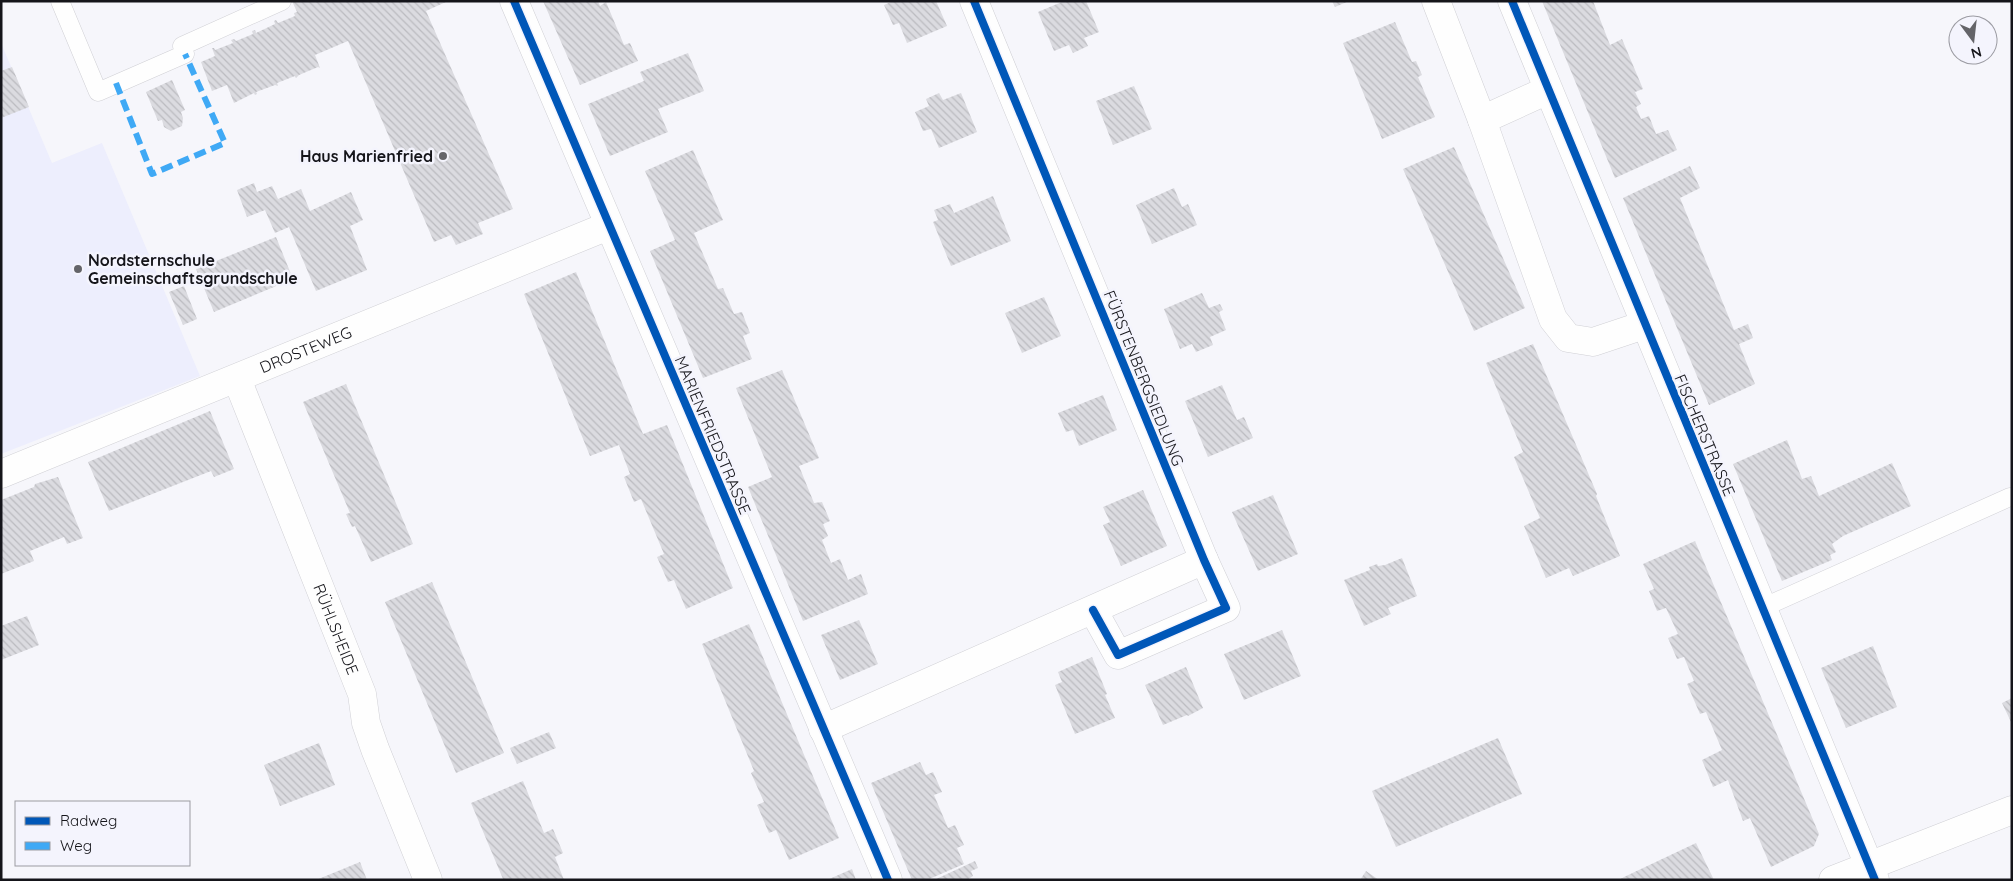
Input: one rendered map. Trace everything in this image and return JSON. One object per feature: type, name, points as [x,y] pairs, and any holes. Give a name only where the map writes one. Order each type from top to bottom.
[{"type":"street","name":"MARIENFRIEDSTRASSE","points":[[514,1],[822,729],[888,880]]},
{"type":"street","name":"FÜRSTENBERGSIEDLUNG","points":[[974,1],[1204,560],[1226,608],[1118,655],[1093,610]]},
{"type":"street","points":[[1436,1],[1482,120],[1553,319],[1568,338],[1593,342],[1644,326]]},
{"type":"street","name":"FISCHERSTRASSE","points":[[1512,1],[1644,326],[1872,873]]},
{"type":"street","points":[[1482,120],[1548,90]]},
{"type":"street","name":"DROSTEWEG","points":[[1,474],[608,226]]},
{"type":"street","name":"RÜHLSHEIDE","points":[[237,379],[362,694],[366,723],[375,749],[428,880]]},
{"type":"street","points":[[822,729],[1204,560]]},
{"type":"street","points":[[1833,880],[1872,873],[2012,810]]},
{"type":"lane","points":[[60,1],[98,92],[185,54],[182,46],[282,1]]},
{"type":"lane","points":[[1762,608],[2010,497]]},
{"type":"shaded area","name":"Nordsternschule Gemeinschaftsgrundschule","points":[[1,43],[52,163],[102,143],[200,376],[1,454]]},
{"type":"building","name":"Haus Marienfried","points":[[292,1],[448,1],[426,11],[513,209],[478,223],[483,234],[456,245],[451,235],[434,242],[348,41],[315,55],[320,68],[318,67],[296,78],[295,76],[277,83],[278,86],[275,85],[256,92],[257,94],[255,95],[254,93],[234,103],[227,85],[212,91],[201,62],[215,56],[212,48],[215,50],[233,43],[231,40],[234,39],[236,41],[253,34],[252,31],[255,30],[256,33],[275,24],[274,21],[276,20],[278,23],[295,16],[294,13],[297,12]]},
{"type":"building","points":[[543,1],[598,1],[600,6],[606,2],[624,45],[630,43],[638,61],[580,85]]},
{"type":"building","points":[[893,1],[936,1],[947,26],[907,43],[899,23],[893,25],[884,5]]},
{"type":"building","points":[[1064,1],[1086,1],[1099,32],[1084,38],[1088,46],[1073,53],[1069,45],[1054,51],[1038,12]]},
{"type":"building","points":[[1332,1],[1349,1],[1335,7]]},
{"type":"building","points":[[1542,1],[1593,1],[1610,45],[1622,39],[1643,89],[1635,92],[1641,104],[1636,107],[1641,119],[1649,116],[1656,134],[1668,130],[1677,150],[1615,178]]},
{"type":"building","points":[[1395,22],[1412,62],[1416,61],[1422,75],[1418,77],[1435,117],[1382,139],[1343,43]]},
{"type":"building","points":[[688,53],[704,91],[658,109],[668,132],[610,156],[588,104],[644,81],[640,72]]},
{"type":"building","points":[[12,67],[29,107],[1,118],[1,71]]},
{"type":"building","points":[[172,80],[185,110],[181,112],[183,118],[182,126],[171,131],[164,127],[162,120],[158,121],[146,92]]},
{"type":"building","points":[[1134,86],[1152,129],[1113,145],[1096,101]]},
{"type":"building","points":[[939,93],[943,100],[961,93],[977,132],[939,148],[931,129],[923,131],[915,112],[929,106],[926,99]]},
{"type":"building","points":[[1454,147],[1525,308],[1474,331],[1403,169]]},
{"type":"building","points":[[693,150],[723,220],[694,233],[718,289],[723,288],[734,314],[742,312],[750,333],[743,336],[752,359],[703,378],[650,251],[675,240],[645,171]]},
{"type":"building","points":[[1690,166],[1700,188],[1680,198],[1734,330],[1748,324],[1753,338],[1739,344],[1755,384],[1709,405],[1623,198]]},
{"type":"building","points":[[254,183],[257,192],[272,186],[278,199],[301,189],[310,211],[351,192],[363,220],[350,226],[367,270],[316,291],[289,227],[275,233],[265,210],[247,217],[237,190]]},
{"type":"building","points":[[1174,188],[1182,207],[1188,204],[1197,225],[1152,244],[1136,205]]},
{"type":"building","points":[[993,196],[1011,241],[951,266],[933,222],[938,220],[934,210],[950,204],[954,213]]},
{"type":"building","points":[[276,237],[293,279],[214,312],[196,269]]},
{"type":"building","points":[[576,272],[643,434],[667,425],[733,588],[686,609],[674,580],[668,582],[657,557],[664,554],[641,499],[634,502],[624,477],[630,474],[619,445],[590,456],[524,294]]},
{"type":"building","points":[[184,286],[197,319],[183,325],[169,292]]},
{"type":"building","points":[[1202,293],[1209,308],[1220,304],[1223,310],[1219,312],[1226,330],[1210,337],[1213,345],[1196,352],[1192,344],[1180,349],[1164,309]]},
{"type":"building","points":[[1044,297],[1061,336],[1022,353],[1005,313]]},
{"type":"building","points":[[1533,344],[1597,494],[1596,496],[1620,556],[1573,576],[1569,568],[1546,578],[1524,526],[1540,518],[1514,457],[1523,452],[1486,363]]},
{"type":"building","points":[[782,370],[819,458],[799,466],[814,503],[822,502],[830,521],[823,524],[828,536],[822,540],[831,563],[840,559],[848,580],[861,574],[868,594],[803,621],[748,487],[772,477],[736,388]]},
{"type":"building","points":[[346,384],[413,544],[371,562],[355,526],[352,527],[346,514],[350,513],[303,402]]},
{"type":"building","points":[[1222,385],[1237,420],[1244,417],[1253,438],[1208,457],[1185,401]]},
{"type":"building","points":[[1103,395],[1117,430],[1079,446],[1073,430],[1066,432],[1058,413]]},
{"type":"building","points":[[210,411],[234,469],[214,477],[211,471],[109,511],[88,462]]},
{"type":"building","points":[[1787,440],[1802,479],[1811,476],[1819,496],[1892,463],[1911,506],[1843,536],[1832,544],[1836,552],[1830,555],[1832,560],[1782,581],[1733,464]]},
{"type":"building","points":[[58,477],[83,538],[67,544],[64,537],[30,551],[34,561],[1,574],[1,500],[34,487],[35,484]]},
{"type":"building","points":[[1143,490],[1167,546],[1121,566],[1103,525],[1110,522],[1103,507]]},
{"type":"building","points":[[1273,495],[1298,554],[1258,571],[1232,512]]},
{"type":"building","points":[[1695,541],[1819,834],[1814,846],[1771,867],[1750,818],[1743,821],[1728,780],[1713,787],[1702,760],[1722,750],[1706,712],[1700,714],[1687,684],[1694,681],[1684,657],[1677,659],[1668,638],[1678,634],[1666,608],[1657,611],[1649,591],[1654,589],[1643,564]]},
{"type":"building","points":[[1402,558],[1417,596],[1388,608],[1391,614],[1364,626],[1344,580],[1370,570],[1369,567],[1377,564],[1378,566],[1385,565]]},
{"type":"building","points":[[432,582],[504,753],[456,773],[385,602]]},
{"type":"building","points":[[27,616],[39,645],[1,660],[1,626]]},
{"type":"building","points":[[859,620],[878,664],[840,680],[821,635]]},
{"type":"building","points":[[749,624],[839,838],[789,860],[776,830],[769,833],[757,805],[764,802],[751,773],[754,771],[702,644]]},
{"type":"building","points":[[1282,630],[1301,676],[1244,700],[1224,654]]},
{"type":"building","points":[[1873,646],[1897,707],[1846,728],[1821,668]]},
{"type":"building","points":[[1092,657],[1115,718],[1075,734],[1055,685],[1062,682],[1058,672]]},
{"type":"building","points":[[1186,667],[1203,708],[1163,725],[1145,685]]},
{"type":"building","points":[[2012,698],[2012,724],[2002,703]]},
{"type":"building","points":[[549,732],[556,748],[517,764],[510,748]]},
{"type":"building","points":[[1498,738],[1522,794],[1396,847],[1372,791]]},
{"type":"building","points":[[319,743],[335,785],[280,806],[264,765]]},
{"type":"building","points":[[920,762],[926,775],[933,772],[942,792],[934,795],[948,828],[955,825],[964,845],[957,848],[964,864],[927,880],[912,880],[871,783]]},
{"type":"building","points":[[523,781],[544,833],[553,829],[563,853],[555,857],[564,880],[503,879],[471,803]]},
{"type":"building","points":[[1696,843],[1714,880],[1619,880],[1624,877]]},
{"type":"building","points":[[975,861],[978,868],[971,871],[973,876],[967,880],[934,880]]},
{"type":"building","points":[[360,862],[367,880],[316,880]]},
{"type":"building","points":[[852,869],[856,880],[827,880]]},
{"type":"building","points":[[1366,871],[1379,880],[1360,880]]},
{"type":"marked path","points":[[116,83],[152,174],[225,143],[185,54]]},
{"type":"cycle path","points":[[514,1],[888,880]]},
{"type":"cycle path","points":[[974,1],[1204,560],[1226,608],[1118,655],[1093,610]]},
{"type":"cycle path","points":[[1512,1],[1875,880]]},
{"type":"place","name":"Haus Marienfried","points":[[443,156]]},
{"type":"place","name":"Nordsternschule Gemeinschaftsgrundschule","points":[[78,269]]}]
